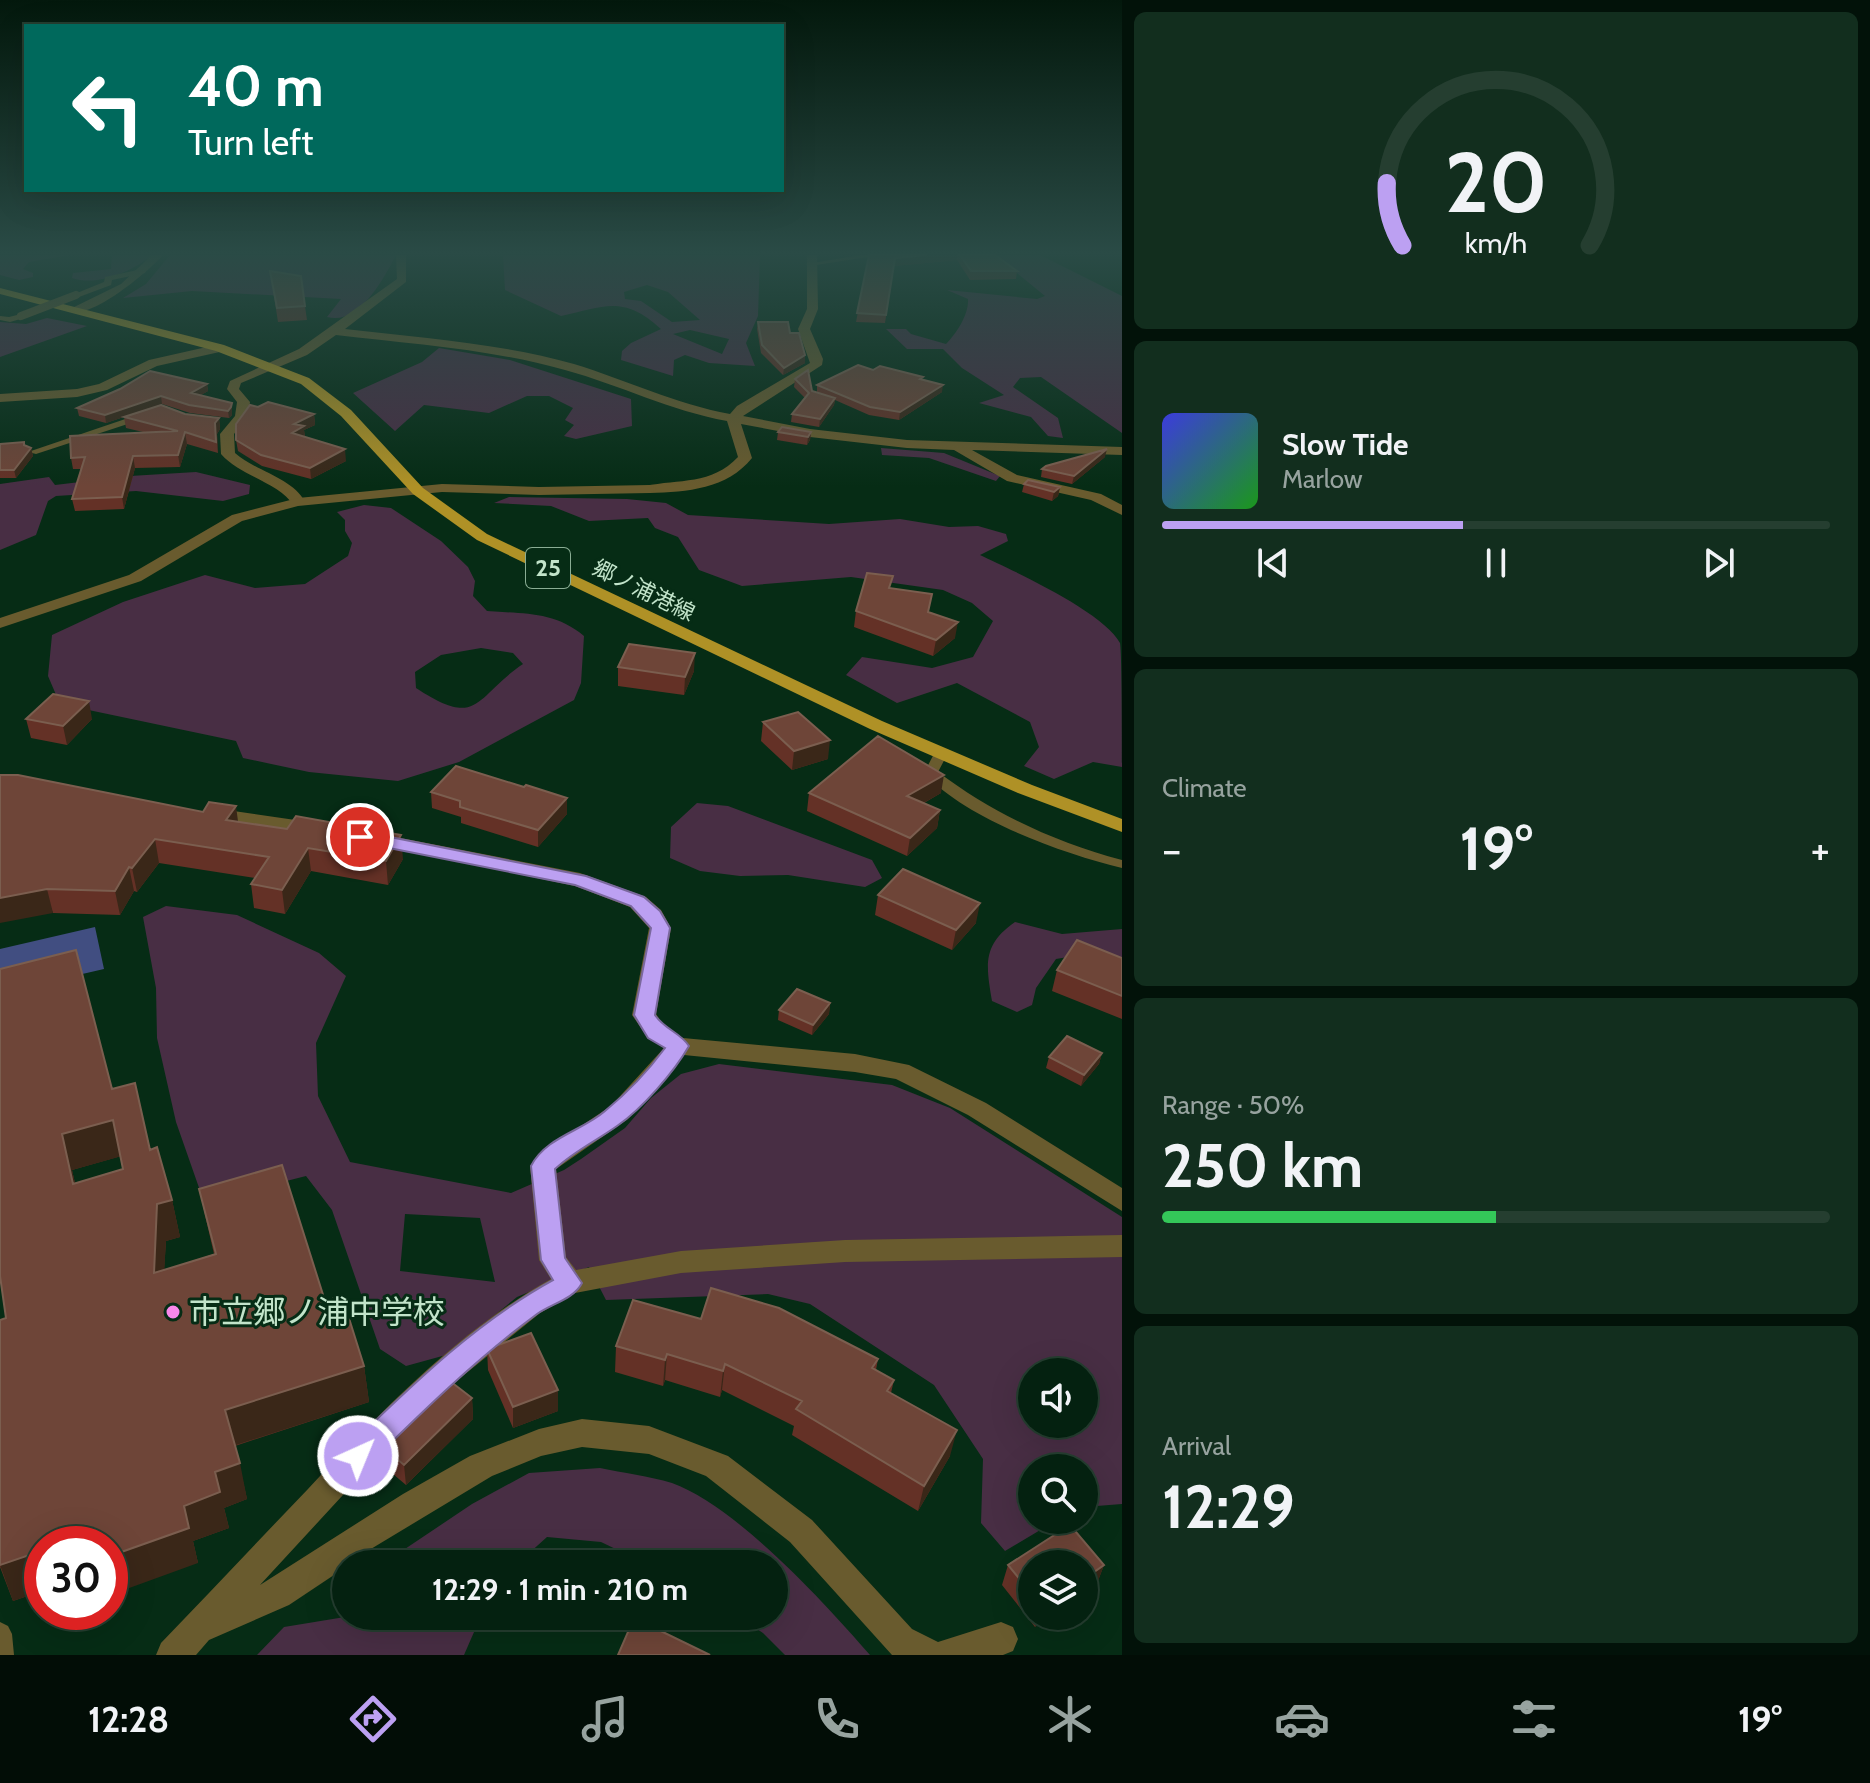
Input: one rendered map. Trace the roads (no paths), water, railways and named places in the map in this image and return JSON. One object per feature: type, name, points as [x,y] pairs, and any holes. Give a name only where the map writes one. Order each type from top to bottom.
[{"type":"main road","name":"郷ノ浦港線","points":[[170,332],[273,366],[328,397],[418,491],[482,537],[790,686],[941,753],[1122,826]]},
{"type":"street","points":[[298,502],[294,494],[242,467],[228,454],[227,434],[241,417],[244,402],[233,389],[236,381],[303,352],[332,332]]},
{"type":"street","points":[[344,332],[508,353],[570,367],[646,395],[734,418],[835,436],[952,446],[1122,451]]},
{"type":"street","points":[[0,623],[135,578],[225,524],[251,513],[298,502],[472,487],[539,491],[693,485],[734,470],[745,458],[745,451],[735,436],[734,418],[742,409],[816,365],[817,359],[805,332]]},
{"type":"street","points":[[0,398],[77,393],[103,387],[153,363],[220,348]]},
{"type":"street","points":[[952,446],[1012,478],[1096,497],[1122,511]]},
{"type":"street","points":[[188,810],[344,834],[580,880],[638,902],[653,915],[660,928],[644,1015],[656,1032],[678,1046],[855,1063],[901,1071],[977,1109],[1122,1201]]},
{"type":"street","points":[[569,1283],[553,1260],[543,1166],[565,1146],[611,1119],[659,1072],[678,1046]]},
{"type":"street","points":[[173,1655],[379,1434],[427,1388],[530,1305],[569,1283],[681,1262],[830,1252],[1122,1246]]},
{"type":"street","points":[[194,1631],[277,1594],[414,1504],[481,1466],[539,1443],[582,1433],[649,1440],[717,1466],[801,1531],[900,1641],[927,1655]]},
{"type":"street","points":[[948,1655],[1001,1639]]},
{"type":"lane","points":[[33,452],[149,415]]},
{"type":"lane","points":[[218,423],[234,425]]},
{"type":"lane","points":[[941,753],[931,773],[983,811],[1098,858],[1122,864]]},
{"type":"lane","points":[[0,1634],[2,1655]]},
{"type":"water","points":[[95,927],[104,969],[0,993],[0,949]]},
{"type":"place","name":"市立郷ノ浦中学校","points":[[173,1312]]}]
